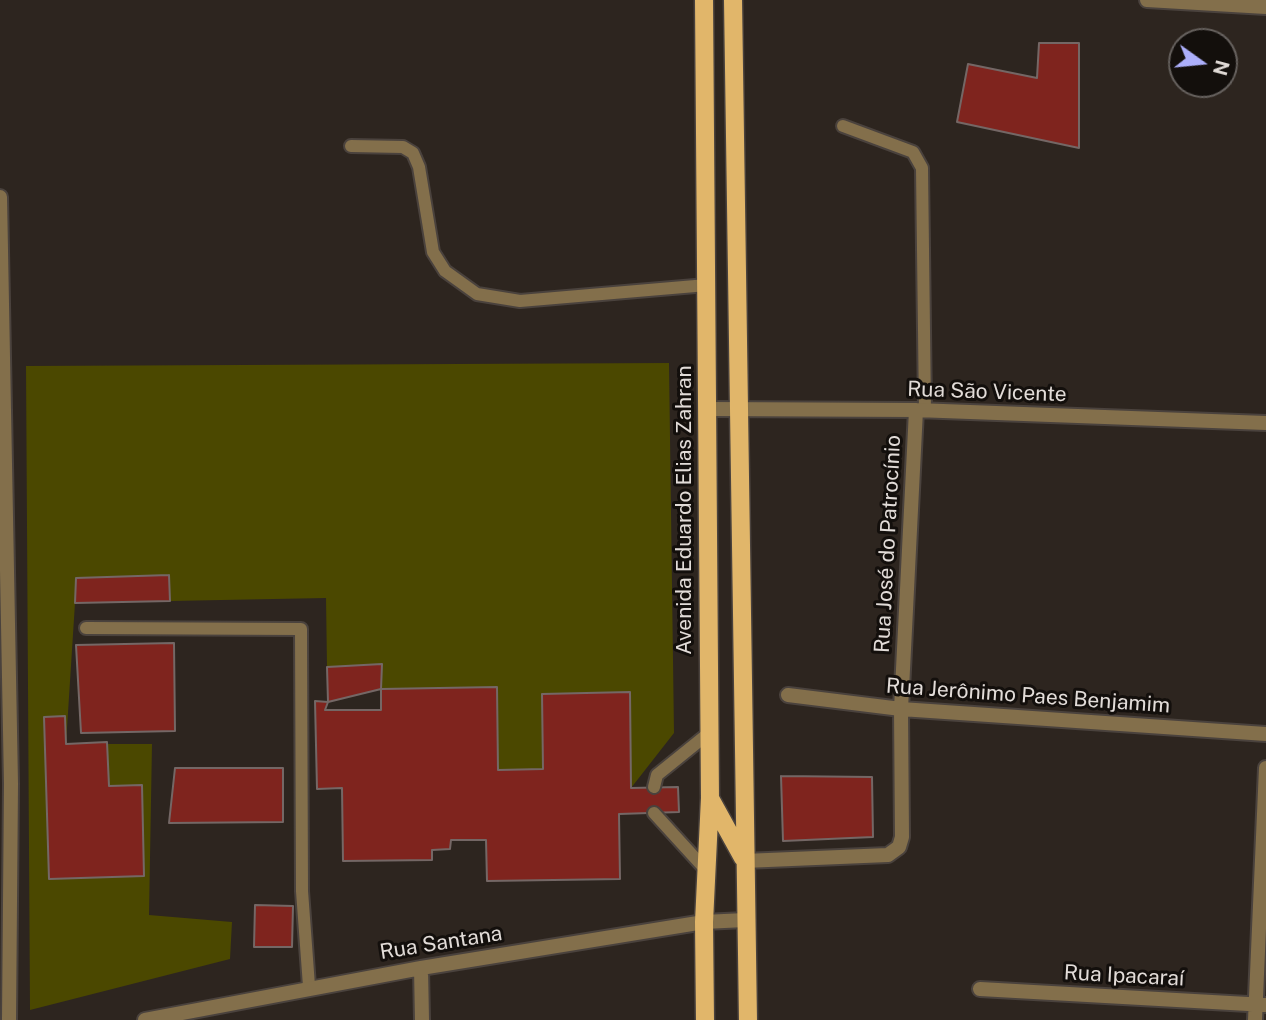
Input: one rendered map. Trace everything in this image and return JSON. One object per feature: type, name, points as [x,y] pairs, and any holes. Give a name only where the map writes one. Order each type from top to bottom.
[{"type":"main road","name":"Avenida Eduardo Elias Zahran","points":[[704,0],[710,798],[704,922],[705,1020]]},
{"type":"main road","points":[[733,0],[748,1020]]},
{"type":"main road","points":[[710,798],[744,861]]},
{"type":"street","points":[[1147,0],[1266,7]]},
{"type":"street","points":[[0,197],[3,448],[12,784],[9,1020]]},
{"type":"street","name":"Rua São Vicente","points":[[706,410],[920,410],[1266,423]]},
{"type":"street","name":"Rua José do Patrocínio","points":[[744,861],[888,855],[899,848],[902,837],[901,709],[920,410]]},
{"type":"street","name":"Rua Jerônimo Paes Benjamim","points":[[788,695],[901,709],[1266,734]]},
{"type":"street","points":[[1255,1020],[1261,1005],[1266,768]]},
{"type":"street","name":"Rua Santana","points":[[148,1020],[309,986],[704,922],[746,920]]},
{"type":"street","points":[[421,968],[422,1020]]},
{"type":"street","name":"Rua Ipacaraí","points":[[980,989],[1261,1005]]},
{"type":"lane","points":[[843,126],[914,152],[922,168],[920,410]]},
{"type":"lane","points":[[351,146],[403,147],[413,153],[419,167],[433,253],[445,271],[477,294],[520,301],[707,285]]},
{"type":"lane","points":[[86,628],[301,629],[302,891],[309,986]]},
{"type":"lane","points":[[654,788],[657,775],[709,733]]},
{"type":"lane","points":[[654,813],[706,870]]},
{"type":"shaded area","points":[[669,363],[674,733],[631,788],[630,693],[543,694],[543,769],[498,770],[497,687],[381,689],[382,664],[327,667],[326,598],[170,601],[169,575],[75,603],[66,744],[152,744],[149,915],[232,922],[230,959],[30,1010],[26,366]]},
{"type":"building","points":[[1039,43],[1079,43],[1079,148],[957,122],[968,64],[1037,78]]},
{"type":"building","points":[[169,575],[170,601],[75,603],[76,578]]},
{"type":"building","points":[[174,643],[175,731],[81,733],[76,645]]},
{"type":"building","points":[[382,664],[381,689],[328,702],[327,667]]},
{"type":"building","points":[[497,687],[498,770],[543,769],[542,694],[630,692],[631,788],[678,787],[679,812],[619,814],[620,879],[487,881],[486,840],[451,840],[450,849],[432,850],[432,860],[343,861],[342,788],[317,789],[315,701],[328,702],[325,710],[381,710],[381,689]]},
{"type":"building","points":[[65,716],[66,744],[107,742],[109,786],[142,785],[144,876],[49,879],[44,717]]},
{"type":"building","points":[[175,768],[283,768],[283,822],[169,823]]},
{"type":"building","points":[[781,776],[872,777],[873,837],[783,841]]},
{"type":"building","points":[[255,905],[293,906],[292,947],[254,947]]}]
